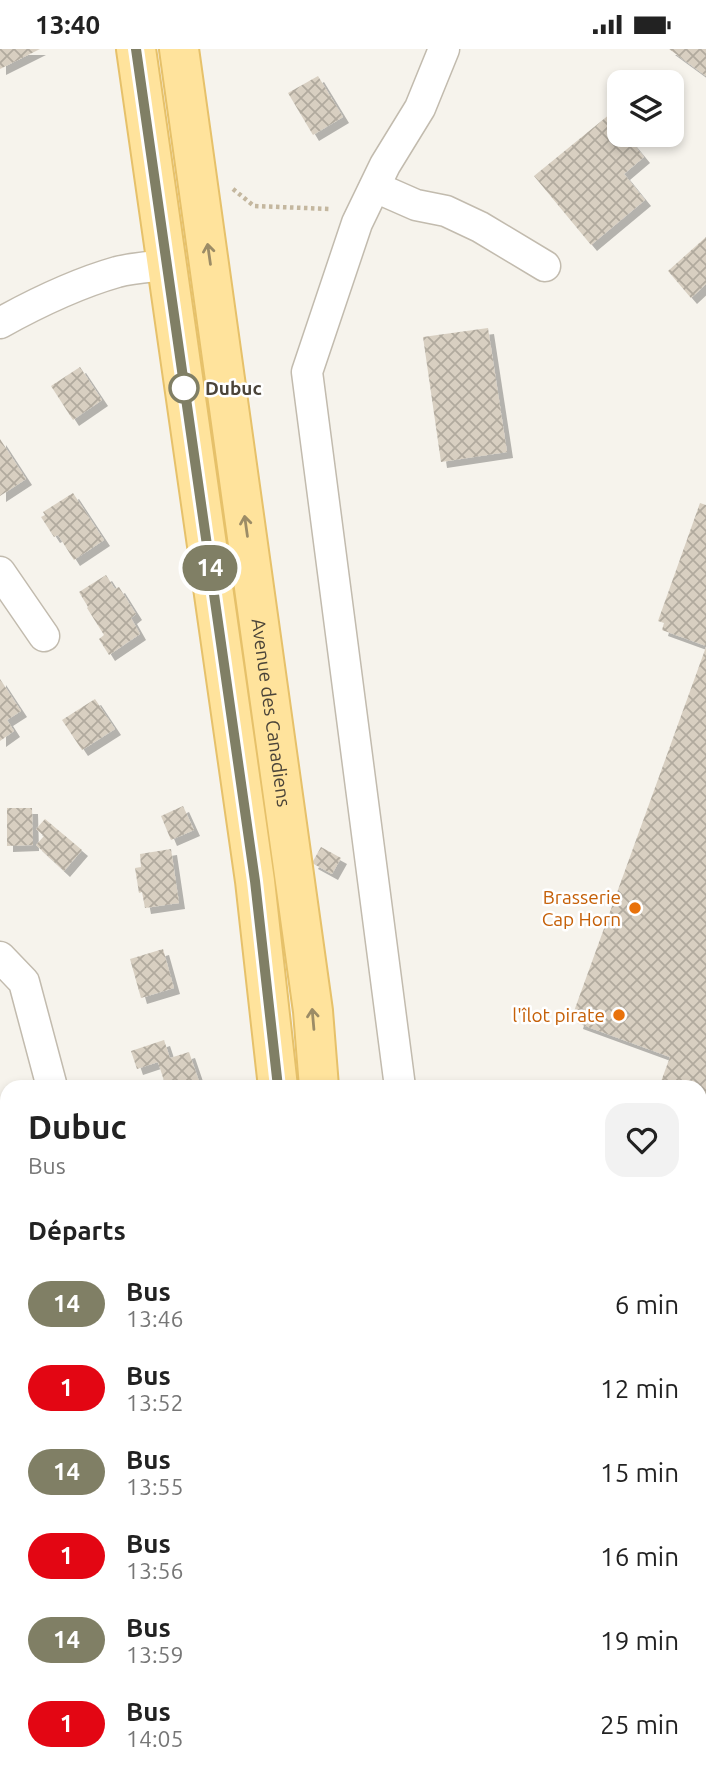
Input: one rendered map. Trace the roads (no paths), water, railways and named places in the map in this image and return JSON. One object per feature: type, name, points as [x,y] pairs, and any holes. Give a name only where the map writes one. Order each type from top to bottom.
[{"type":"main road","points":[[136,49],[255,881],[277,1080]]},
{"type":"main road","name":"Avenue des Canadiens","points":[[179,49],[313,1011],[318,1080]]},
{"type":"street","points":[[399,1080],[307,372],[369,198],[385,165],[420,108],[444,49]]},
{"type":"street","points":[[369,198],[446,211],[481,227],[545,266]]},
{"type":"street","points":[[0,323],[57,293],[119,272],[166,265]]},
{"type":"street","points":[[0,572],[44,636]]},
{"type":"street","points":[[0,957],[24,982],[50,1080]]},
{"type":"place","name":"Dubuc","points":[[184,388]]},
{"type":"place","name":"Brasserie Cap Horn","points":[[635,908]]},
{"type":"place","name":"l'îlot pirate","points":[[619,1015]]}]
